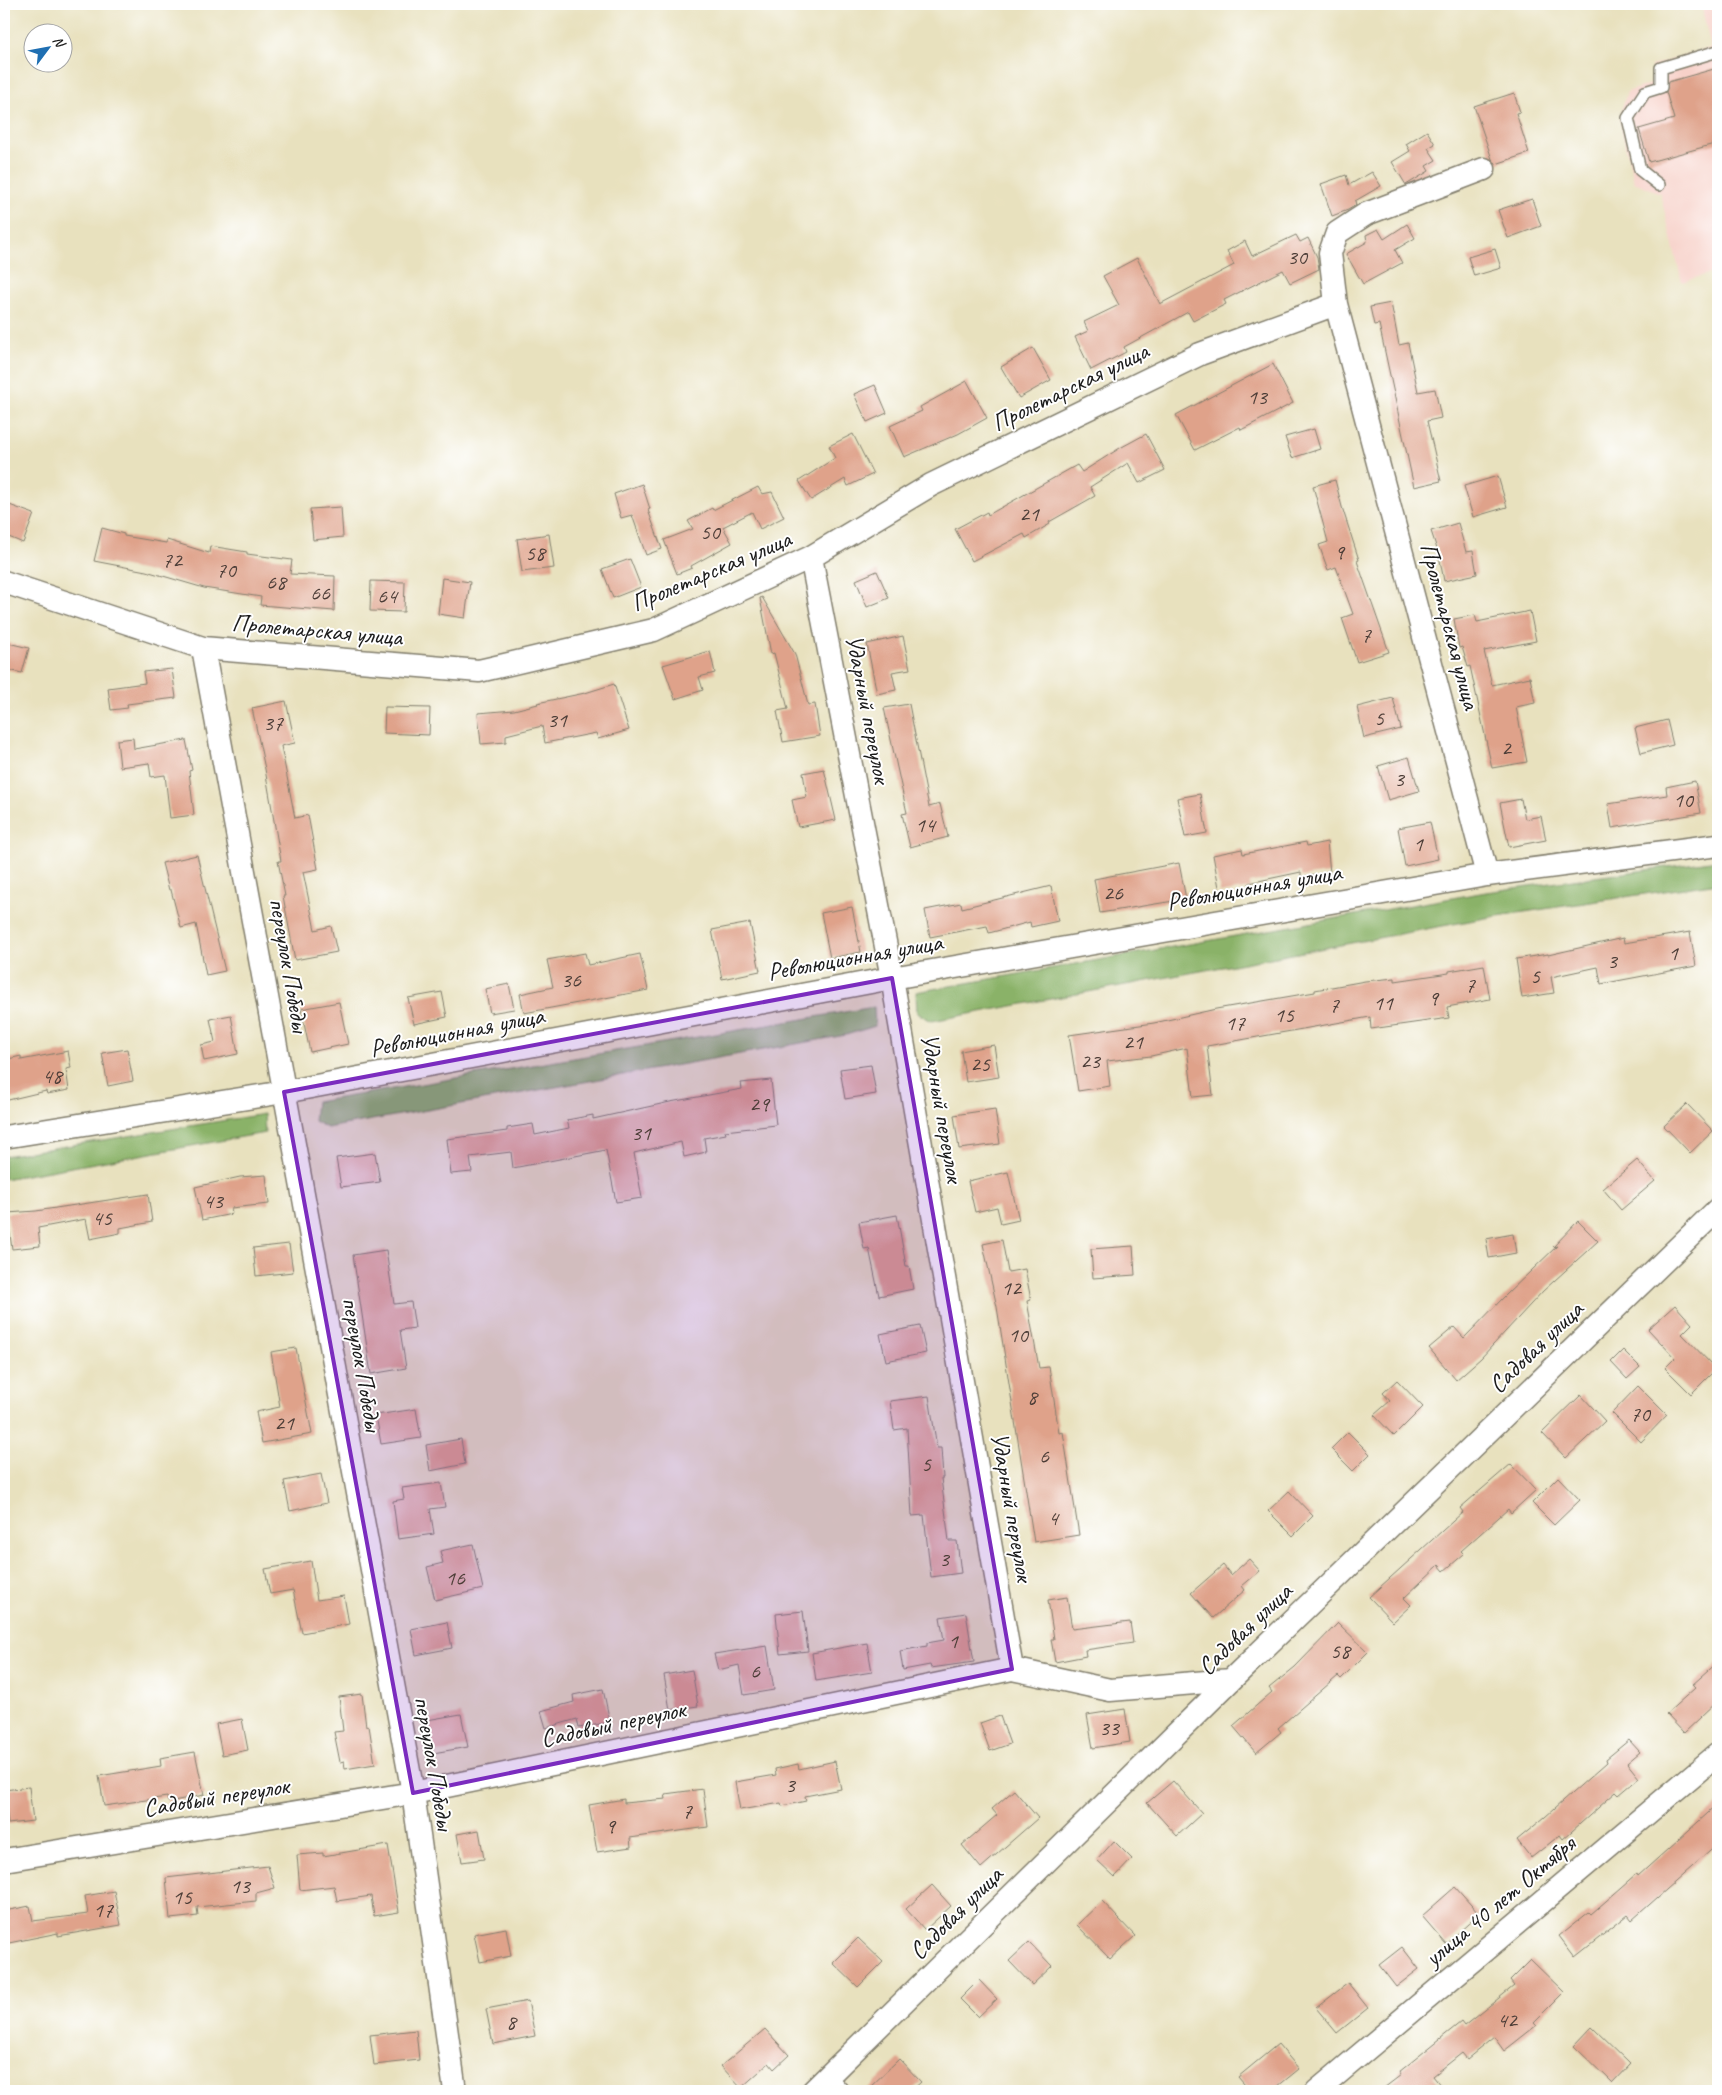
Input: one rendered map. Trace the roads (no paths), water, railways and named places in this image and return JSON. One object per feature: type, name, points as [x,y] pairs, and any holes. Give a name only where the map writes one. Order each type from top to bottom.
[{"type":"street","name":"Пролетарская улица","points":[[1484,169],[1366,214],[1337,233],[1330,253],[1336,304],[1487,876]]},
{"type":"street","name":"Пролетарская улица","points":[[4,582],[203,648],[479,672],[654,630],[811,557],[931,486],[1200,354],[1336,304]]},
{"type":"street","name":"Ударный переулок","points":[[811,557],[892,978],[1012,1669]]},
{"type":"street","name":"переулок Победы","points":[[203,648],[413,1793],[455,2091]]},
{"type":"street","name":"Революционная улица","points":[[4,1137],[284,1092],[892,978],[1487,876],[1718,845]]},
{"type":"street","name":"Садовая улица","points":[[814,2091],[837,2083],[1232,1680],[1718,1209]]},
{"type":"street","name":"Садовый переулок","points":[[4,1860],[413,1793],[1012,1669],[1110,1690],[1232,1680]]},
{"type":"street","name":"улица 40 лет Октября","points":[[1317,2091],[1718,1754]]},
{"type":"lane","points":[[1659,185],[1640,170],[1628,118],[1645,92],[1661,87],[1662,68],[1718,52]]}]
